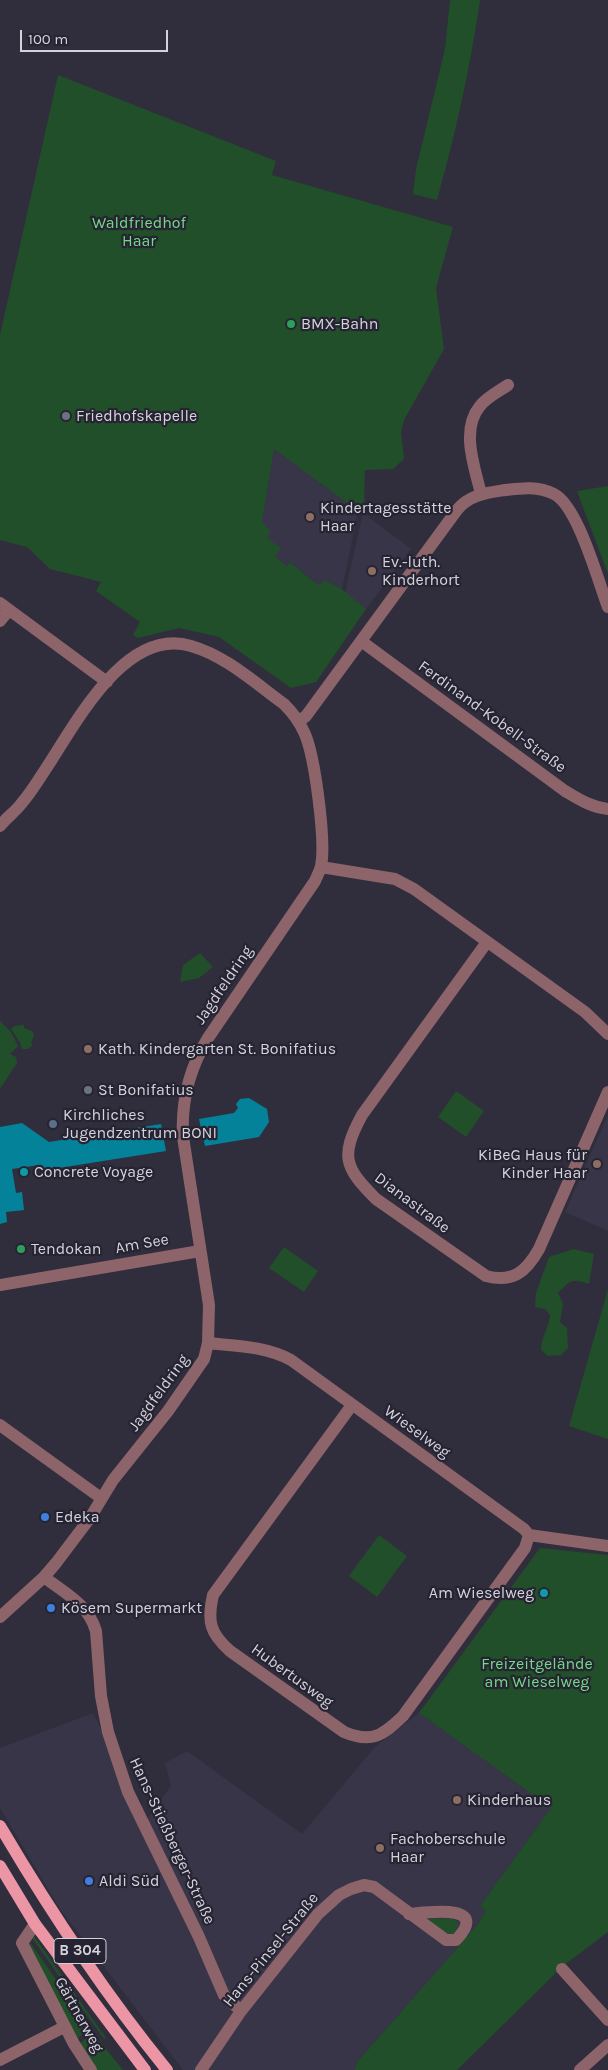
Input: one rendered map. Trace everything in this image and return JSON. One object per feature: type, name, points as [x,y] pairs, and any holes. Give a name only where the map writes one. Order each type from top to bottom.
[{"type":"main road","name":"B 304","points":[[0,1826],[66,1931],[133,2026],[167,2070]]},
{"type":"main road","name":"B 304","points":[[0,1866],[35,1924],[145,2070]]},
{"type":"street","points":[[481,494],[472,458],[471,424],[478,407],[488,398],[508,386]]},
{"type":"street","points":[[299,721],[306,716],[457,510],[466,501],[481,494],[529,488],[541,489],[557,496],[576,520],[608,607]]},
{"type":"street","points":[[0,621],[4,606],[107,682]]},
{"type":"street","name":"Ferdinand-Kobell-Straße","points":[[361,641],[565,791],[583,803],[595,808],[608,808]]},
{"type":"street","name":"Jagdfeldring","points":[[0,826],[21,804],[65,738],[120,666],[132,656],[161,645],[189,645],[220,658],[284,704],[299,721],[309,744],[319,807],[322,846],[321,867],[306,896],[208,1038],[191,1070],[184,1101],[183,1137],[209,1305],[208,1343],[204,1359],[194,1376],[159,1423],[113,1480],[90,1518],[44,1577],[0,1617]]},
{"type":"street","points":[[321,867],[395,880],[414,889],[585,1012],[608,1034]]},
{"type":"street","name":"Dianastraße","points":[[487,942],[358,1122],[348,1149],[350,1168],[360,1184],[376,1199],[486,1276],[499,1279],[510,1278],[530,1264],[539,1249],[608,1092]]},
{"type":"street","name":"Am See","points":[[0,1285],[200,1250]]},
{"type":"street","name":"Wieselweg","points":[[208,1343],[259,1348],[276,1352],[290,1360],[517,1524],[529,1535]]},
{"type":"street","name":"Hubertusweg","points":[[352,1406],[213,1595],[210,1610],[210,1627],[220,1642],[230,1651],[333,1726],[352,1736],[374,1738],[382,1734],[403,1716],[524,1548],[529,1535]]},
{"type":"street","points":[[0,1425],[101,1498]]},
{"type":"street","points":[[529,1535],[608,1546]]},
{"type":"street","name":"Hans-Stießberger-Straße","points":[[44,1577],[86,1608],[93,1622],[99,1657],[101,1696],[108,1732],[125,1783],[199,1937],[224,1995],[241,2011]]},
{"type":"street","name":"Hans-Pinsel-Straße","points":[[200,2070],[241,2011],[318,1914],[339,1895],[364,1884],[374,1887],[409,1914]]},
{"type":"street","name":"Gärtnerweg","points":[[35,1924],[22,1943],[64,2027],[90,2070]]},
{"type":"street","points":[[562,1969],[608,2020]]},
{"type":"street","points":[[0,2060],[64,2027]]},
{"type":"street","points":[[580,2070],[608,2045]]},
{"type":"shaded area","name":"Kindertagesstätte Haar","points":[[274,449],[358,511],[342,589],[325,580],[318,585],[290,562],[287,566],[275,557],[262,523]]},
{"type":"shaded area","name":"Ev.-luth. Kinderhort","points":[[363,513],[411,549],[366,609],[345,593]]},
{"type":"shaded area","name":"KiBeG Haus für Kinder Haar","points":[[608,1115],[608,1231],[565,1212]]},
{"type":"shaded area","points":[[93,1713],[147,1819],[171,1786],[165,1763],[187,1751],[302,1834],[375,1747],[419,1713],[551,1808],[480,1906],[486,1911],[478,1924],[358,2061],[354,2070],[183,2070],[60,1909],[0,1808],[0,1748]]},
{"type":"green space","points":[[450,0],[480,0],[461,104],[437,200],[413,194],[416,169],[445,49]]},
{"type":"green space","name":"Waldfriedhof Haar","points":[[58,75],[276,161],[272,175],[453,227],[436,288],[444,349],[404,420],[401,432],[404,459],[393,469],[365,470],[364,506],[358,511],[274,449],[262,522],[271,532],[267,538],[281,548],[275,557],[287,566],[290,562],[318,585],[325,580],[342,589],[366,609],[316,682],[291,688],[219,637],[179,628],[138,638],[133,635],[140,622],[96,591],[101,582],[50,569],[27,547],[0,540],[0,335]]},
{"type":"green space","points":[[608,486],[608,574],[577,491]]},
{"type":"green space","points":[[200,953],[213,967],[199,978],[180,982],[183,965]]},
{"type":"green space","points":[[0,1021],[11,1032],[18,1046],[10,1054],[16,1057],[17,1063],[0,1089]]},
{"type":"green space","points":[[24,1025],[24,1028],[32,1031],[34,1035],[31,1043],[33,1045],[28,1049],[23,1049],[20,1046],[21,1044],[11,1029],[15,1026]]},
{"type":"green space","points":[[456,1091],[484,1111],[466,1137],[438,1117]]},
{"type":"green space","points":[[284,1247],[318,1271],[304,1292],[269,1268]]},
{"type":"green space","points":[[574,1249],[594,1254],[589,1284],[572,1281],[558,1293],[563,1304],[560,1322],[567,1328],[568,1348],[561,1355],[548,1356],[541,1350],[550,1315],[545,1309],[535,1307],[536,1293],[549,1257]]},
{"type":"green space","points":[[608,1289],[608,1439],[569,1426]]},
{"type":"green space","points":[[379,1535],[407,1556],[377,1597],[349,1576]]},
{"type":"green space","name":"Freizeitgelände am Wieselweg","points":[[540,1548],[608,1555],[608,1932],[563,1966],[457,2070],[354,2070],[358,2061],[478,1924],[486,1911],[480,1906],[551,1808],[419,1713]]},
{"type":"green space","points":[[452,1918],[458,1923],[454,1934],[447,1934],[428,1920],[428,1919]]},
{"type":"green space","points":[[34,1936],[106,2038],[104,2039],[32,1938]]},
{"type":"green space","points":[[30,1942],[90,2029],[78,2038],[30,1952]]},
{"type":"green space","points":[[93,2033],[123,2070],[97,2070],[80,2043]]},
{"type":"water","points":[[249,1098],[267,1109],[269,1122],[259,1137],[205,1146],[199,1119],[234,1113],[238,1108],[236,1104],[240,1099]]},
{"type":"water","points":[[22,1123],[49,1142],[161,1124],[166,1151],[40,1171],[39,1165],[12,1169],[16,1193],[22,1192],[24,1210],[6,1212],[7,1222],[0,1224],[0,1127]]},
{"type":"place","name":"BMX-Bahn","points":[[291,324]]},
{"type":"place","name":"Friedhofskapelle","points":[[66,416]]},
{"type":"place","name":"Kindertagesstätte Haar","points":[[310,517]]},
{"type":"place","name":"Ev.-luth. Kinderhort","points":[[372,571]]},
{"type":"place","name":"Kath. Kindergarten St. Bonifatius","points":[[88,1049]]},
{"type":"place","name":"St Bonifatius","points":[[88,1090]]},
{"type":"place","name":"Kirchliches Jugendzentrum BONI","points":[[53,1124]]},
{"type":"place","name":"KiBeG Haus für Kinder Haar","points":[[597,1164]]},
{"type":"place","name":"Concrete Voyage","points":[[24,1172]]},
{"type":"place","name":"Tendokan","points":[[21,1249]]},
{"type":"place","name":"Edeka","points":[[45,1517]]},
{"type":"place","name":"Am Wieselweg","points":[[544,1593]]},
{"type":"place","name":"Kösem Supermarkt","points":[[51,1608]]},
{"type":"place","name":"Kinderhaus","points":[[457,1800]]},
{"type":"place","name":"Fachoberschule Haar","points":[[380,1848]]},
{"type":"place","name":"Aldi Süd","points":[[89,1881]]}]
